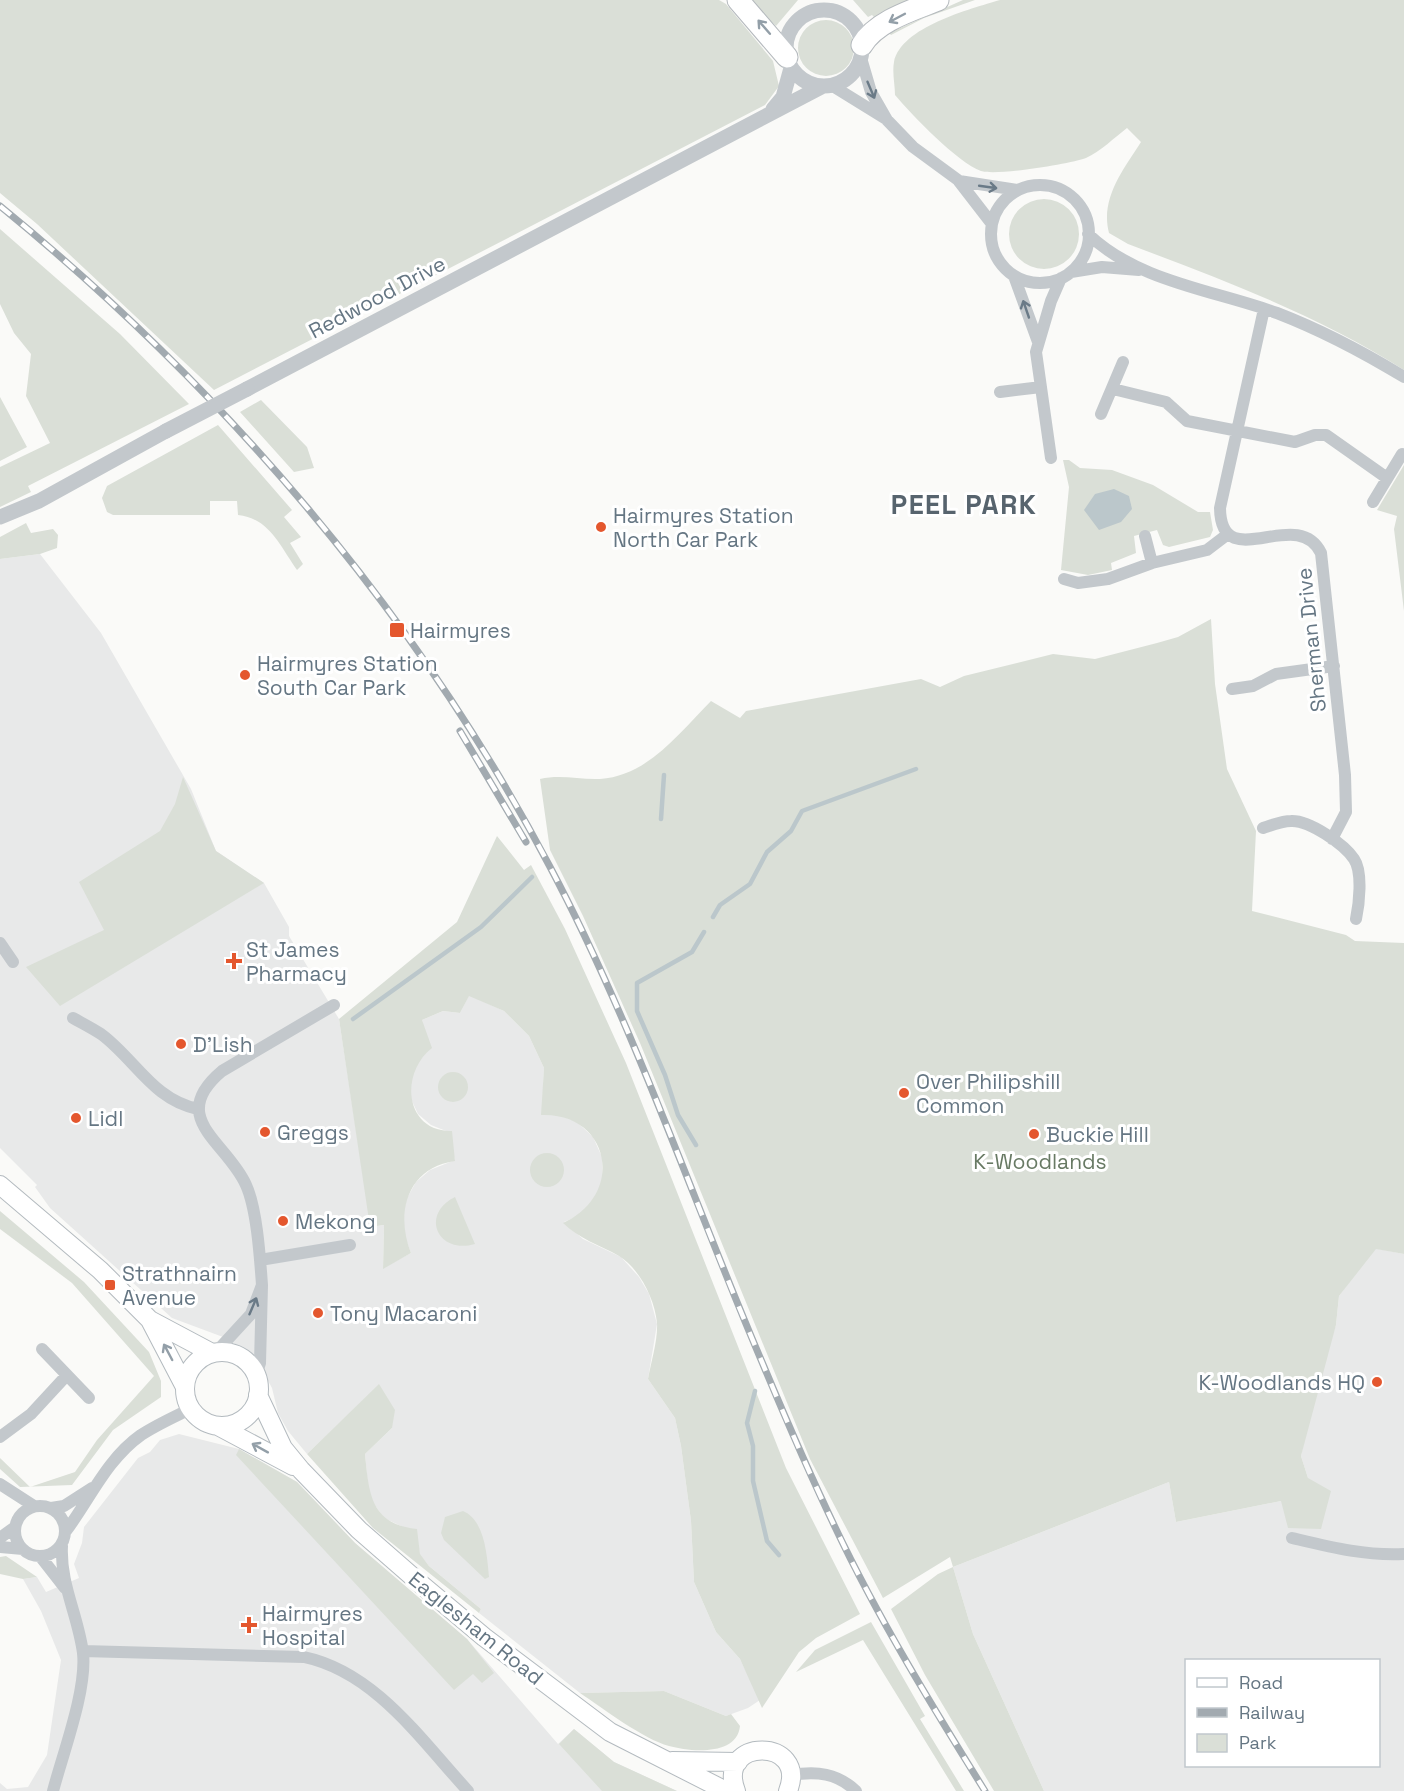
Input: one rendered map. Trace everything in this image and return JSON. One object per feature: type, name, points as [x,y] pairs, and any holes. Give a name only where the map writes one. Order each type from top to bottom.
[{"type":"highway","points":[[738,0],[789,62]]},
{"type":"highway","points":[[861,52],[870,34],[885,24],[938,0]]},
{"type":"main road","points":[[0,1185],[100,1270],[150,1320],[184,1385],[190,1409],[198,1417],[218,1426],[240,1421],[249,1414],[258,1395],[256,1375],[242,1357],[230,1352],[214,1352],[150,1320]]},
{"type":"main road","points":[[184,1385],[194,1363],[214,1352]]},
{"type":"main road","name":"Eaglesham Road","points":[[258,1395],[283,1448],[301,1470],[359,1530],[484,1637],[610,1732],[726,1791]]},
{"type":"main road","name":"Eaglesham Road","points":[[218,1426],[301,1470]]},
{"type":"main road","points":[[736,1791],[733,1780],[738,1762],[750,1751],[768,1749],[784,1758],[790,1783]]},
{"type":"main road","name":"Eaglesham Road","points":[[670,1761],[738,1762]]},
{"type":"street","points":[[771,111],[783,97],[789,62],[789,34],[809,0]]},
{"type":"street","points":[[837,0],[856,27],[871,92],[887,120],[913,147],[958,180],[992,224]]},
{"type":"street","points":[[800,18],[815,11],[826,10],[848,18]]},
{"type":"street","points":[[827,86],[850,75],[861,52]]},
{"type":"street","points":[[789,62],[810,83],[827,86],[887,120]]},
{"type":"street","name":"Redwood Drive","points":[[0,517],[39,501],[166,431],[771,111],[827,86]]},
{"type":"street","points":[[958,180],[985,187],[1018,190],[1046,185],[1062,191],[1078,206],[1085,217],[1088,234],[1083,258],[1066,275],[1036,352],[1051,458]]},
{"type":"street","points":[[1018,190],[1000,207],[992,224],[992,243],[997,258],[1014,276],[1038,342]]},
{"type":"street","points":[[1088,234],[1114,255],[1143,270],[1264,309],[1315,329],[1404,377]]},
{"type":"street","points":[[1014,276],[1038,283],[1102,267],[1143,270]]},
{"type":"street","points":[[1064,579],[1078,583],[1108,579],[1152,563],[1207,550],[1228,534],[1220,522],[1220,508],[1264,309]]},
{"type":"street","points":[[1101,414],[1123,362]]},
{"type":"street","points":[[1000,392],[1041,387]]},
{"type":"street","points":[[1113,389],[1166,402],[1187,421],[1294,442],[1316,435],[1326,435],[1387,478]]},
{"type":"street","points":[[1373,502],[1402,454]]},
{"type":"street","name":"Sherman Drive","points":[[1228,534],[1244,540],[1294,534],[1308,536],[1316,543],[1321,553],[1334,666],[1346,812],[1332,839]]},
{"type":"street","points":[[1145,536],[1152,563]]},
{"type":"street","points":[[1232,689],[1252,686],[1276,674],[1334,666]]},
{"type":"street","points":[[1263,828],[1290,821],[1307,823],[1332,839],[1354,859],[1360,899],[1356,920]]},
{"type":"street","points":[[0,943],[13,962]]},
{"type":"street","points":[[256,1375],[260,1363],[262,1285],[260,1260],[247,1187],[241,1175],[207,1132],[198,1109],[200,1098],[210,1081],[222,1071],[334,1005]]},
{"type":"street","points":[[73,1018],[102,1035],[158,1091],[175,1102],[198,1109]]},
{"type":"street","points":[[260,1260],[350,1245]]},
{"type":"street","points":[[214,1352],[251,1314],[262,1285]]},
{"type":"street","points":[[42,1349],[89,1398]]},
{"type":"street","points":[[0,1437],[32,1414],[67,1375]]},
{"type":"street","points":[[53,1791],[81,1685],[83,1652],[79,1625],[65,1589],[61,1564],[66,1531],[93,1488],[117,1458],[140,1436],[190,1409]]},
{"type":"street","points":[[1,1486],[34,1506],[51,1508],[63,1506],[93,1488]]},
{"type":"street","points":[[1,1486],[16,1523],[17,1540],[23,1549]]},
{"type":"street","points":[[0,1538],[16,1523],[26,1509],[34,1506]]},
{"type":"street","points":[[51,1508],[62,1516],[66,1531]]},
{"type":"street","points":[[1292,1538],[1353,1552],[1404,1554]]},
{"type":"street","points":[[0,1547],[23,1549],[40,1556],[49,1555],[62,1546]]},
{"type":"street","points":[[40,1556],[65,1589]]},
{"type":"street","points":[[83,1652],[304,1657],[324,1661],[368,1685],[468,1791]]},
{"type":"street","points":[[790,1783],[824,1773],[844,1780],[856,1791]]},
{"type":"shaded area","points":[[1114,489],[1129,496],[1132,509],[1121,522],[1099,530],[1084,510],[1095,494]]},
{"type":"shaded area","points":[[40,554],[101,633],[191,789],[216,851],[264,883],[289,927],[289,936],[339,1019],[371,1227],[384,1225],[383,1268],[411,1253],[404,1235],[402,1217],[407,1198],[416,1182],[430,1170],[455,1160],[446,1131],[431,1125],[418,1114],[411,1099],[410,1082],[415,1066],[426,1053],[422,1020],[443,1011],[460,1013],[469,995],[504,1011],[529,1036],[544,1068],[542,1115],[557,1114],[577,1122],[593,1137],[602,1157],[603,1179],[595,1199],[580,1215],[564,1222],[583,1239],[621,1257],[639,1277],[649,1294],[657,1324],[648,1379],[675,1418],[691,1521],[694,1582],[716,1632],[740,1659],[760,1700],[748,1708],[726,1716],[664,1691],[580,1693],[479,1613],[481,1609],[429,1566],[420,1555],[418,1543],[403,1527],[384,1518],[369,1497],[365,1454],[392,1428],[379,1385],[307,1454],[288,1431],[278,1413],[272,1388],[254,1355],[223,1337],[172,1318],[50,1208],[35,1187],[37,1185],[0,1148],[0,559]]},
{"type":"shaded area","points":[[1374,1248],[1404,1254],[1404,1791],[1044,1791],[973,1634],[953,1567],[1169,1482],[1176,1522],[1281,1501],[1308,1478],[1301,1456],[1316,1383],[1336,1325],[1339,1296]]},
{"type":"shaded area","name":"Hairmyres Hospital","points":[[179,1434],[239,1449],[297,1482],[355,1543],[467,1639],[558,1744],[574,1729],[614,1762],[677,1791],[0,1791],[0,1783],[7,1789],[28,1787],[47,1755],[61,1660],[41,1611],[23,1579],[37,1577],[46,1592],[79,1578],[74,1564],[82,1543],[84,1527],[138,1458],[150,1452],[160,1440]]},
{"type":"green space","points":[[0,0],[719,0],[726,4],[773,61],[779,86],[765,105],[214,390],[37,224],[0,193]]},
{"type":"green space","points":[[747,0],[798,0],[776,26]]},
{"type":"green space","points":[[853,0],[915,0],[875,18],[872,15],[868,17]]},
{"type":"green space","points":[[963,0],[975,0],[924,18],[891,35],[889,33]]},
{"type":"green space","points":[[1000,0],[1404,0],[1404,370],[1304,315],[1128,244],[1109,233],[1107,220],[1110,197],[1141,142],[1127,128],[1086,158],[1050,166],[1001,172],[981,171],[971,166],[936,138],[895,95],[893,66],[899,50],[909,39],[938,21]]},
{"type":"green space","points":[[826,20],[846,28],[854,48],[846,68],[826,76],[806,68],[798,48],[806,28]]},
{"type":"green space","points":[[1044,199],[1057,202],[1069,209],[1076,221],[1079,234],[1076,247],[1069,259],[1057,266],[1044,269],[1031,266],[1019,259],[1012,247],[1009,234],[1012,221],[1019,209],[1031,202]]},
{"type":"green space","points":[[0,229],[120,334],[189,404],[28,486],[31,492],[0,507],[0,467],[50,443],[26,396],[31,354],[14,333],[0,304]]},
{"type":"green space","points":[[0,397],[27,447],[0,461]]},
{"type":"green space","points":[[261,400],[307,447],[314,468],[294,472],[240,412]]},
{"type":"green space","points":[[218,425],[292,510],[284,517],[301,537],[290,543],[303,564],[297,570],[266,527],[249,517],[238,515],[237,501],[210,501],[210,515],[113,515],[107,512],[102,498],[107,486]]},
{"type":"green space","points":[[1063,460],[1069,460],[1080,468],[1112,470],[1153,485],[1198,512],[1210,512],[1213,530],[1210,537],[1169,547],[1163,545],[1157,530],[1134,536],[1136,553],[1111,563],[1112,570],[1088,575],[1061,570],[1069,487]]},
{"type":"green space","points":[[1404,465],[1404,611],[1394,529],[1397,516],[1377,510]]},
{"type":"green space","points":[[26,523],[31,533],[53,529],[58,535],[57,548],[40,554],[0,559],[0,537]]},
{"type":"green space","name":"K-Woodlands","points":[[1211,619],[1215,684],[1227,769],[1256,831],[1252,911],[1346,935],[1355,941],[1404,943],[1404,1254],[1376,1249],[1339,1296],[1336,1325],[1301,1456],[1308,1478],[1331,1491],[1321,1529],[1288,1528],[1281,1501],[1176,1522],[1169,1482],[953,1567],[950,1557],[883,1598],[810,1459],[640,1043],[583,916],[550,850],[540,779],[555,777],[600,779],[633,770],[675,739],[711,701],[740,718],[746,711],[921,679],[940,687],[964,676],[1053,654],[1095,659],[1178,637]]},
{"type":"green space","points":[[183,777],[216,851],[264,883],[60,1006],[26,967],[104,930],[79,882],[160,831],[175,804]]},
{"type":"green space","points":[[497,836],[524,870],[531,865],[565,929],[626,1063],[786,1468],[860,1614],[816,1638],[799,1652],[762,1708],[740,1659],[716,1632],[694,1582],[691,1521],[675,1418],[648,1379],[657,1330],[656,1314],[650,1295],[640,1277],[627,1262],[583,1238],[563,1223],[583,1210],[596,1193],[602,1175],[601,1157],[595,1140],[582,1126],[564,1118],[541,1115],[544,1068],[529,1036],[504,1011],[469,996],[460,1013],[443,1011],[422,1020],[432,1048],[421,1059],[415,1072],[411,1086],[412,1100],[416,1112],[424,1122],[436,1129],[452,1131],[455,1161],[439,1165],[426,1173],[409,1195],[404,1223],[411,1253],[383,1269],[384,1225],[370,1227],[339,1019],[457,922]]},
{"type":"green space","points":[[453,1072],[464,1076],[468,1087],[464,1098],[453,1102],[442,1098],[438,1087],[442,1076]]},
{"type":"green space","points":[[547,1153],[559,1158],[564,1170],[559,1182],[547,1187],[535,1182],[530,1170],[535,1158]]},
{"type":"green space","points":[[455,1197],[475,1244],[462,1246],[451,1244],[438,1231],[436,1222],[438,1213],[444,1204]]},
{"type":"green space","points":[[0,1211],[84,1282],[149,1352],[161,1381],[161,1397],[113,1430],[72,1485],[31,1487],[75,1472],[97,1440],[154,1376],[72,1283],[0,1229]]},
{"type":"green space","points":[[379,1384],[395,1410],[392,1428],[365,1454],[368,1481],[375,1504],[390,1521],[417,1529],[420,1554],[429,1566],[481,1609],[479,1613],[373,1528],[307,1454]]},
{"type":"green space","points":[[239,1449],[297,1482],[355,1543],[467,1639],[494,1673],[482,1683],[473,1674],[454,1690],[236,1455]]},
{"type":"green space","points":[[0,1458],[30,1487],[20,1487],[0,1469]]},
{"type":"green space","points":[[463,1511],[476,1522],[484,1540],[489,1577],[485,1579],[444,1540],[441,1533],[445,1517]]},
{"type":"green space","points":[[6,1556],[37,1577],[23,1579],[0,1574],[0,1557]]},
{"type":"green space","points":[[953,1567],[973,1634],[1044,1791],[994,1791],[925,1675],[891,1609],[938,1574]]},
{"type":"green space","points":[[871,1622],[925,1716],[920,1719],[964,1791],[956,1791],[863,1640],[796,1672],[815,1650]]},
{"type":"green space","points":[[664,1691],[726,1716],[731,1714],[740,1726],[737,1736],[731,1743],[712,1750],[689,1750],[669,1746],[636,1730],[580,1693]]},
{"type":"green space","points":[[574,1729],[614,1762],[677,1791],[602,1791],[559,1744]]},
{"type":"waterway","points":[[713,917],[720,905],[750,884],[767,852],[791,831],[802,811],[916,769]]},
{"type":"waterway","points":[[661,819],[664,775]]},
{"type":"waterway","points":[[353,1019],[481,927],[532,877]]},
{"type":"waterway","points":[[696,1145],[678,1115],[665,1075],[637,1011],[637,983],[692,952],[704,932]]},
{"type":"waterway","points":[[755,1391],[747,1423],[753,1446],[753,1481],[767,1541],[779,1555]]},
{"type":"railway","points":[[0,206],[82,276],[161,350],[236,427],[308,508],[375,593],[438,680],[496,771],[549,865],[608,987],[661,1111],[736,1300],[835,1527],[887,1628],[985,1791]]},
{"type":"railway","points":[[460,731],[526,842]]},
{"type":"place","name":"Hairmyres Station North Car Park","points":[[601,527]]},
{"type":"place","name":"Hairmyres","points":[[397,630]]},
{"type":"place","name":"Hairmyres Station South Car Park","points":[[245,675]]},
{"type":"place","name":"St James Pharmacy","points":[[234,961]]},
{"type":"place","name":"D'Lish","points":[[181,1044]]},
{"type":"place","name":"Over Philipshill Common","points":[[904,1093]]},
{"type":"place","name":"Lidl","points":[[76,1118]]},
{"type":"place","name":"Greggs","points":[[265,1132]]},
{"type":"place","name":"Buckie Hill","points":[[1034,1134]]},
{"type":"place","name":"Mekong","points":[[283,1221]]},
{"type":"place","name":"Strathnairn Avenue","points":[[110,1285]]},
{"type":"place","name":"Tony Macaroni","points":[[318,1313]]},
{"type":"place","name":"K-Woodlands HQ","points":[[1377,1382]]},
{"type":"place","name":"Hairmyres Hospital","points":[[249,1625]]},
{"type":"district","name":"PEEL PARK","points":[[964,504]]}]
